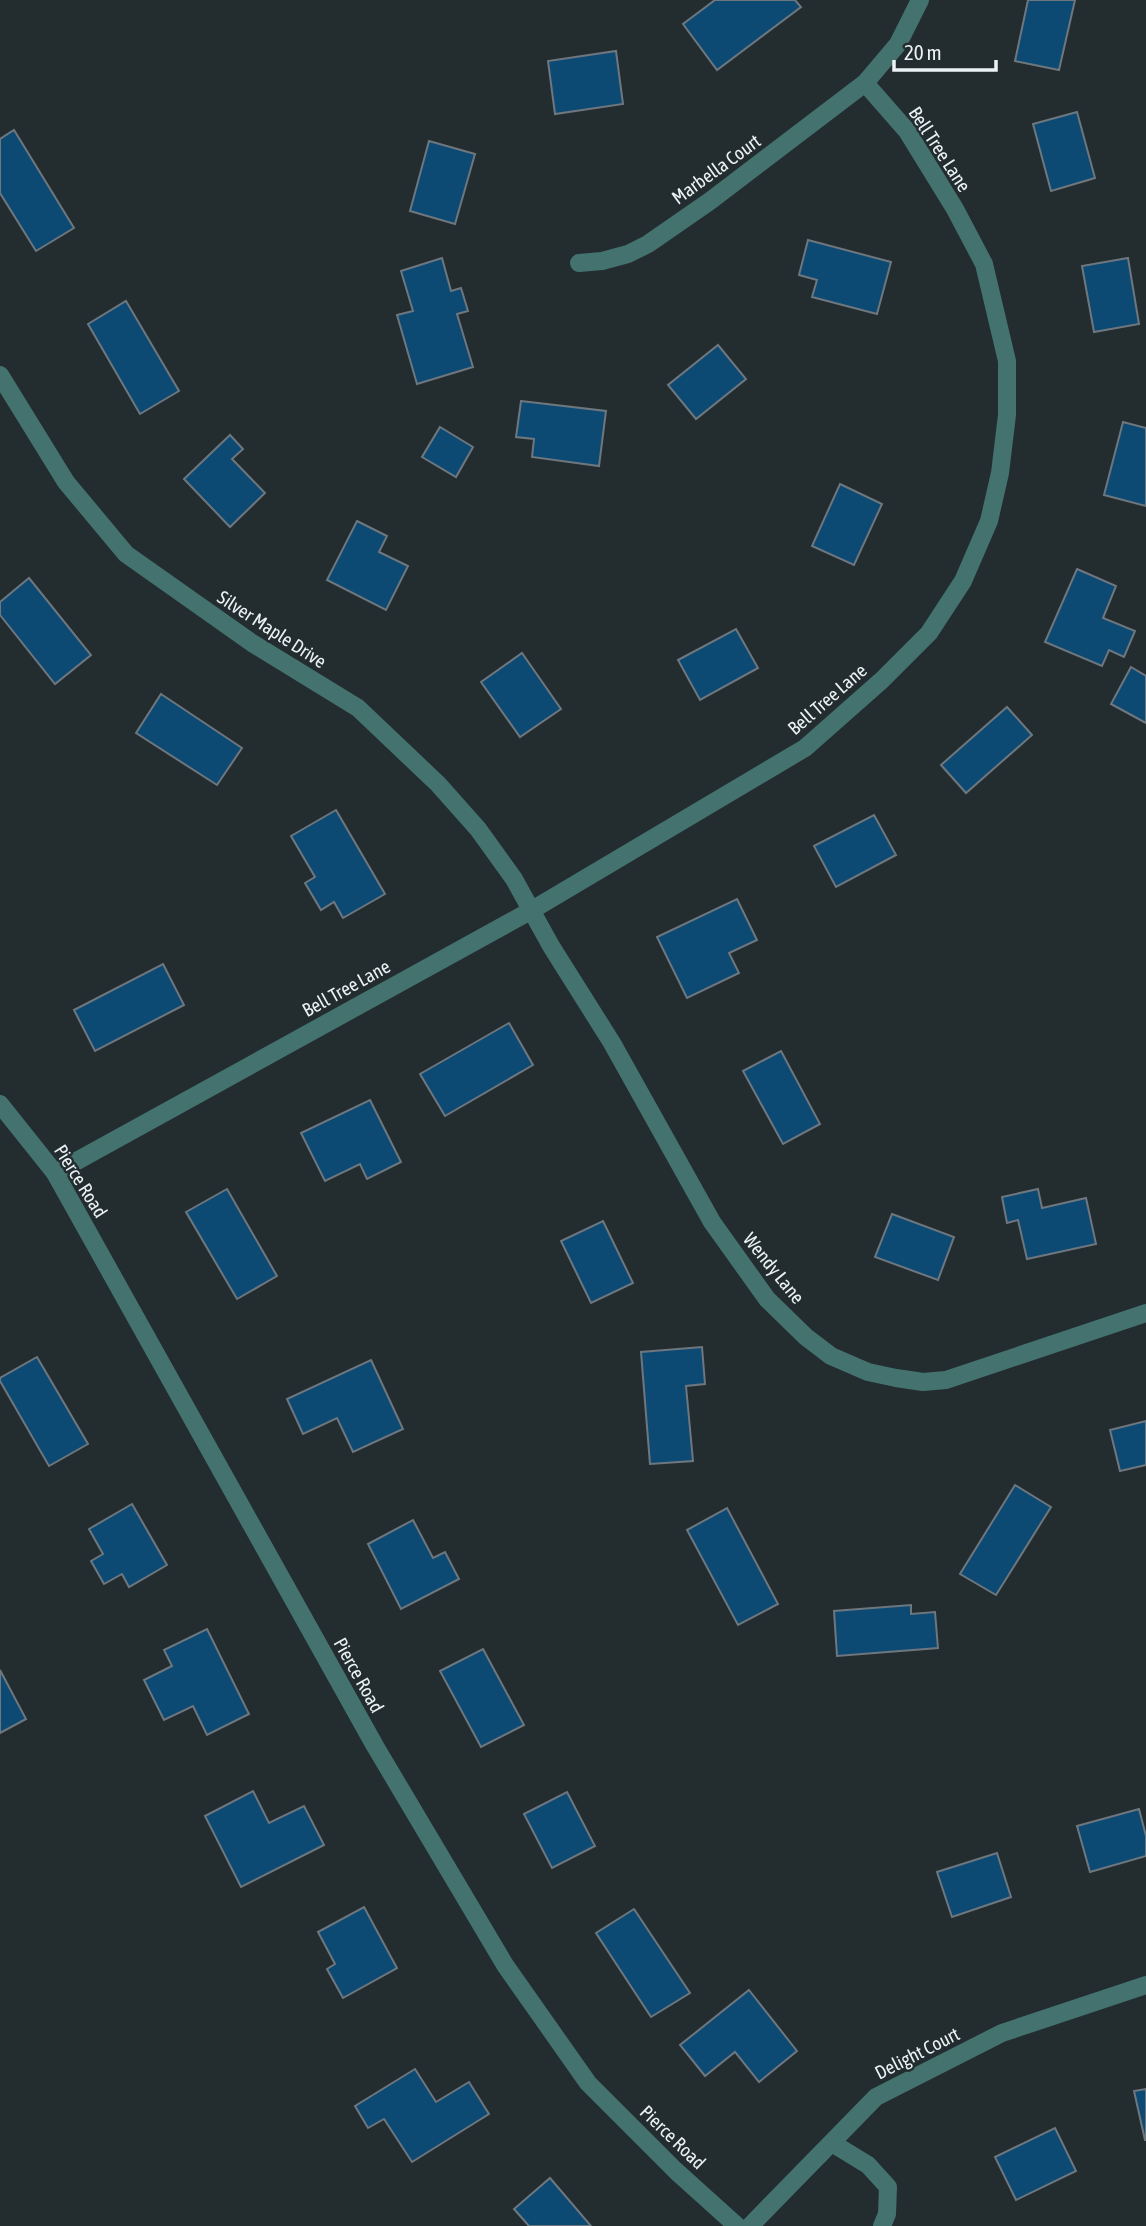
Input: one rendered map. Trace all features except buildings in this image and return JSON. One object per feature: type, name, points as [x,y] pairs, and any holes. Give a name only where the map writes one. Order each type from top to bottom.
[{"type":"street","points":[[865,83],[898,44],[920,0]]},
{"type":"street","name":"Marbella Court","points":[[579,263],[602,261],[628,254],[648,244],[710,201],[865,83]]},
{"type":"street","name":"Bell Tree Lane","points":[[55,1173],[532,910],[805,748],[882,680],[929,633],[963,581],[989,521],[1000,473],[1007,415],[1007,362],[984,264],[955,209],[907,131],[865,83]]},
{"type":"street","name":"Silver Maple Drive","points":[[0,375],[66,482],[125,554],[251,643],[358,708],[438,784],[478,829],[514,879],[532,910]]},
{"type":"street","name":"Wendy Lane","points":[[532,910],[551,946],[612,1044],[712,1222],[767,1299],[806,1337],[831,1356],[868,1371],[895,1378],[923,1382],[946,1380],[1146,1313]]},
{"type":"street","name":"Pierce Road","points":[[0,1104],[55,1173],[374,1746],[505,1965],[588,2083],[676,2171],[737,2226]]},
{"type":"street","name":"Delight Court","points":[[750,2226],[876,2097],[1002,2033],[1146,1985]]},
{"type":"street","points":[[832,2143],[867,2165],[888,2187],[887,2214],[881,2226]]}]
